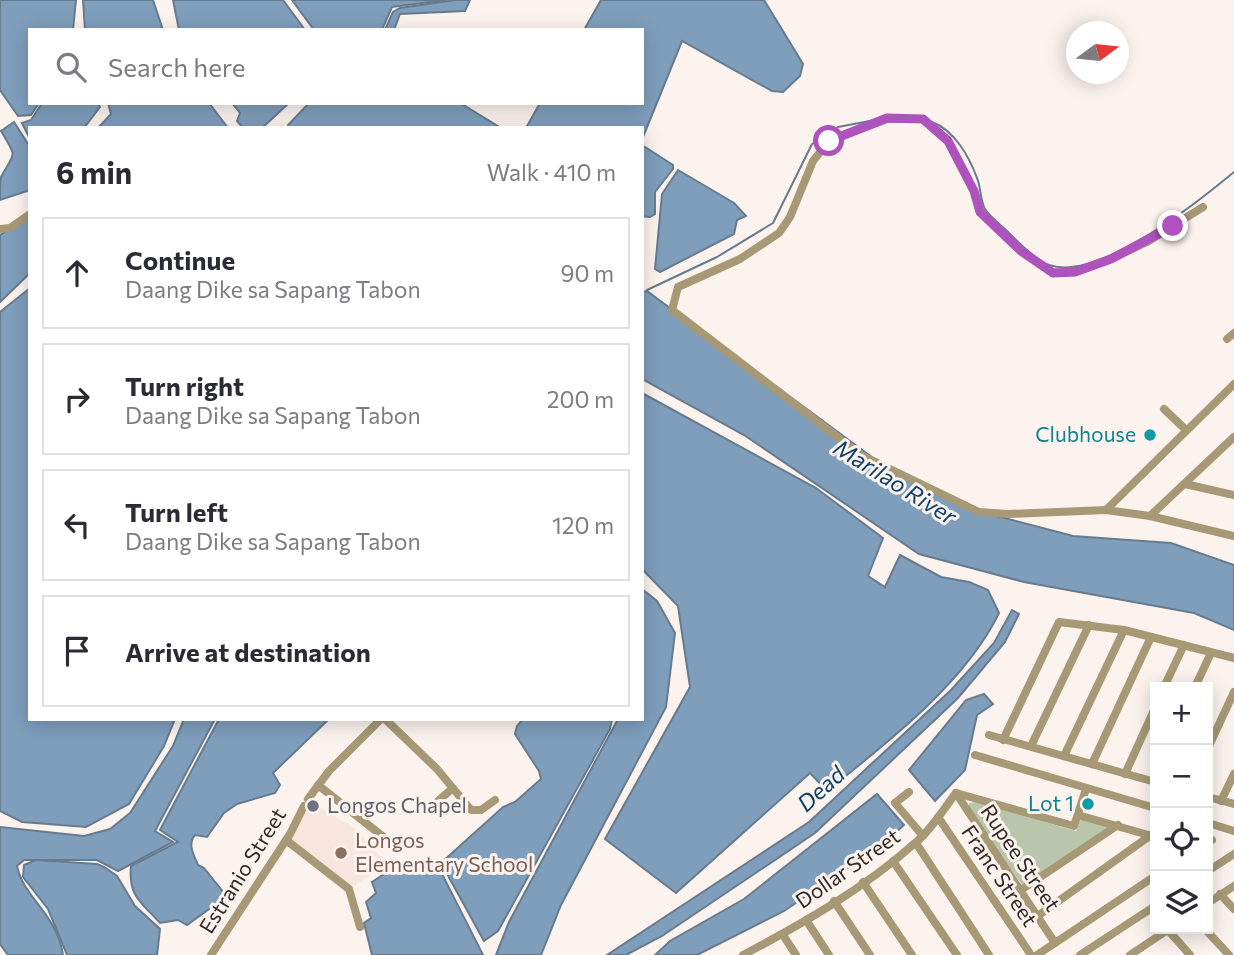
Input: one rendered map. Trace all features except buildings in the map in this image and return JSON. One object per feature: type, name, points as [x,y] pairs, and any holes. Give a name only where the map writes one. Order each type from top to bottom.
[{"type":"street","points":[[1203,207],[1147,242],[1111,259],[1075,272],[1053,273],[1021,251],[980,212],[974,191],[948,141],[923,119],[887,118],[829,141],[813,161],[790,217],[779,233],[740,259],[678,287],[672,310],[861,455],[979,512],[1106,510],[1150,516],[1234,536]]},
{"type":"street","points":[[0,229],[6,229],[28,215]]},
{"type":"street","points":[[1106,510],[1185,429],[1234,384]]},
{"type":"street","points":[[1164,409],[1185,429]]},
{"type":"street","points":[[1150,516],[1234,437]]},
{"type":"street","points":[[1185,484],[1232,492]]},
{"type":"street","points":[[1003,740],[1059,622],[1124,630],[1234,659]]},
{"type":"street","points":[[1031,746],[1089,625]]},
{"type":"street","points":[[1064,756],[1124,630]]},
{"type":"street","points":[[1092,764],[1151,637]]},
{"type":"street","points":[[1166,682],[1184,645]]},
{"type":"street","points":[[1197,682],[1211,653]]},
{"type":"street","points":[[1209,745],[1234,692]]},
{"type":"street","points":[[1125,774],[1150,719]]},
{"type":"street","name":"Estranio Street","points":[[214,954],[318,785],[381,721]]},
{"type":"street","points":[[385,721],[474,811],[495,800]]},
{"type":"street","points":[[989,736],[1150,780]]},
{"type":"street","points":[[975,755],[1150,807]]},
{"type":"street","points":[[1221,801],[1234,774]]},
{"type":"street","points":[[318,785],[391,843]]},
{"type":"street","points":[[438,801],[453,788]]},
{"type":"street","points":[[956,793],[1074,826],[1086,789]]},
{"type":"street","points":[[909,792],[895,803],[923,836]]},
{"type":"street","name":"Dollar Street","points":[[749,954],[783,935],[893,861],[923,836],[956,793]]},
{"type":"street","name":"Rupee Street","points":[[956,793],[1055,943]]},
{"type":"street","points":[[1213,799],[1234,804]]},
{"type":"street","points":[[1078,815],[1150,835]]},
{"type":"street","name":"Franc Street","points":[[938,817],[1031,955]]},
{"type":"street","points":[[1021,890],[1118,825]]},
{"type":"street","points":[[1213,825],[1234,831]]},
{"type":"street","points":[[1039,915],[1150,838]]},
{"type":"street","points":[[286,840],[349,890],[360,927]]},
{"type":"street","points":[[916,843],[989,955]]},
{"type":"street","points":[[1213,868],[1234,854]]},
{"type":"street","points":[[893,861],[957,955]]},
{"type":"street","points":[[1037,955],[1150,879]]},
{"type":"street","points":[[863,882],[912,955]]},
{"type":"street","points":[[1213,899],[1234,886]]},
{"type":"street","points":[[1220,894],[1234,909]]},
{"type":"street","points":[[834,901],[870,955]]},
{"type":"street","points":[[1080,955],[1150,909]]},
{"type":"street","points":[[806,920],[829,955]]},
{"type":"street","points":[[1137,953],[1162,934]]},
{"type":"street","points":[[1172,934],[1191,955]]},
{"type":"street","points":[[1210,934],[1229,955]]},
{"type":"street","points":[[783,935],[796,955]]},
{"type":"shaded area","name":"Longos Elementary School","points":[[306,807],[315,812],[320,807],[354,828],[388,864],[351,888],[288,841]]},
{"type":"green space","points":[[975,802],[1076,831],[1081,819],[1109,827],[1022,885],[969,808],[969,803]]},
{"type":"water","points":[[0,0],[76,0],[73,28],[28,28],[28,105],[38,105],[31,115],[18,116],[0,90]]},
{"type":"water","points":[[83,0],[153,0],[162,28],[85,28]]},
{"type":"water","points":[[173,0],[283,0],[304,28],[179,28]]},
{"type":"water","points":[[292,0],[446,0],[392,7],[383,28],[313,28]]},
{"type":"water","points":[[470,0],[465,11],[400,14],[395,28],[386,28],[393,12],[400,8]]},
{"type":"water","points":[[601,0],[764,0],[803,64],[800,76],[783,92],[772,91],[682,41],[644,135],[644,126],[527,126],[539,105],[644,105],[644,28],[585,28]]},
{"type":"water","points":[[41,105],[100,107],[86,126],[28,126],[28,135],[22,123],[31,120]]},
{"type":"water","points":[[109,105],[211,105],[226,126],[100,126],[111,114]]},
{"type":"water","points":[[234,105],[287,105],[264,126],[241,126],[237,121],[240,113]]},
{"type":"water","points":[[307,105],[463,105],[498,126],[289,126]]},
{"type":"water","points":[[14,122],[28,144],[28,191],[0,200],[1,177],[13,155],[1,131]]},
{"type":"water","points":[[644,146],[673,165],[673,169],[655,192],[655,214],[644,216]]},
{"type":"water","points":[[678,170],[734,203],[746,216],[737,220],[734,234],[660,272],[655,269],[662,194]]},
{"type":"water","points":[[28,217],[28,275],[0,302],[0,235]]},
{"type":"water","points":[[28,290],[28,721],[174,721],[164,746],[129,804],[86,827],[22,822],[0,811],[0,312]]},
{"type":"water","name":"Marilao River","points":[[647,291],[888,469],[978,511],[1073,536],[1171,543],[1234,565],[1234,630],[1194,613],[1024,582],[919,554],[744,435],[644,380],[644,292]]},
{"type":"water","points":[[644,394],[816,488],[883,538],[868,576],[885,587],[900,555],[941,577],[969,582],[988,590],[999,613],[966,664],[899,732],[827,791],[810,773],[676,893],[605,839],[690,687],[678,606],[644,571]]},
{"type":"water","points":[[644,591],[657,601],[675,633],[666,707],[561,905],[541,955],[496,955],[509,922],[617,721],[644,721]]},
{"type":"water","points":[[1012,610],[1019,614],[1005,642],[958,698],[815,833],[662,936],[626,955],[607,955],[809,822],[951,690],[994,643]]},
{"type":"water","points":[[984,694],[993,704],[977,715],[965,770],[935,801],[909,770],[966,700]]},
{"type":"water","points":[[183,721],[214,721],[155,831],[173,842],[118,871],[97,860],[24,860],[17,866],[20,877],[54,928],[63,955],[8,955],[0,944],[0,827],[84,836],[110,829],[130,813],[173,746]]},
{"type":"water","points":[[218,721],[327,721],[273,773],[280,785],[275,793],[237,804],[224,813],[207,837],[195,835],[192,850],[198,865],[204,868],[224,893],[216,904],[187,925],[178,920],[160,923],[137,898],[132,885],[131,866],[178,842],[160,830]]},
{"type":"water","points":[[521,721],[612,721],[610,729],[498,931],[484,941],[441,863],[503,807],[515,802],[541,779],[539,771],[515,734]]},
{"type":"water","points":[[877,794],[904,825],[882,845],[784,911],[697,955],[655,955],[670,941],[744,899]]},
{"type":"water","points":[[36,860],[97,864],[117,876],[135,906],[160,929],[157,955],[67,955],[48,909],[23,877],[24,865]]},
{"type":"water","points":[[423,862],[434,863],[440,870],[483,955],[372,955],[364,923],[371,918],[366,902],[376,893],[372,882],[389,871]]},
{"type":"waterway","points":[[647,290],[717,257],[773,223],[812,144],[838,127],[875,120]]},
{"type":"waterway","points":[[932,122],[954,137],[970,161],[987,212],[1027,250],[1049,265],[1070,267],[1094,262],[1120,251],[1173,219],[1234,172]]},
{"type":"place","name":"Clubhouse","points":[[1150,435]]},
{"type":"place","name":"Lot 1","points":[[1088,804]]},
{"type":"place","name":"Longos Chapel","points":[[313,806]]},
{"type":"place","name":"Longos Elementary School","points":[[341,853]]},
{"type":"route","points":[[829,141],[887,118],[923,119],[948,141],[974,191],[980,212],[1021,251],[1053,273],[1075,272],[1111,259],[1173,226]]},
{"type":"water label","name":"Dead","points":[[821,789]]}]
